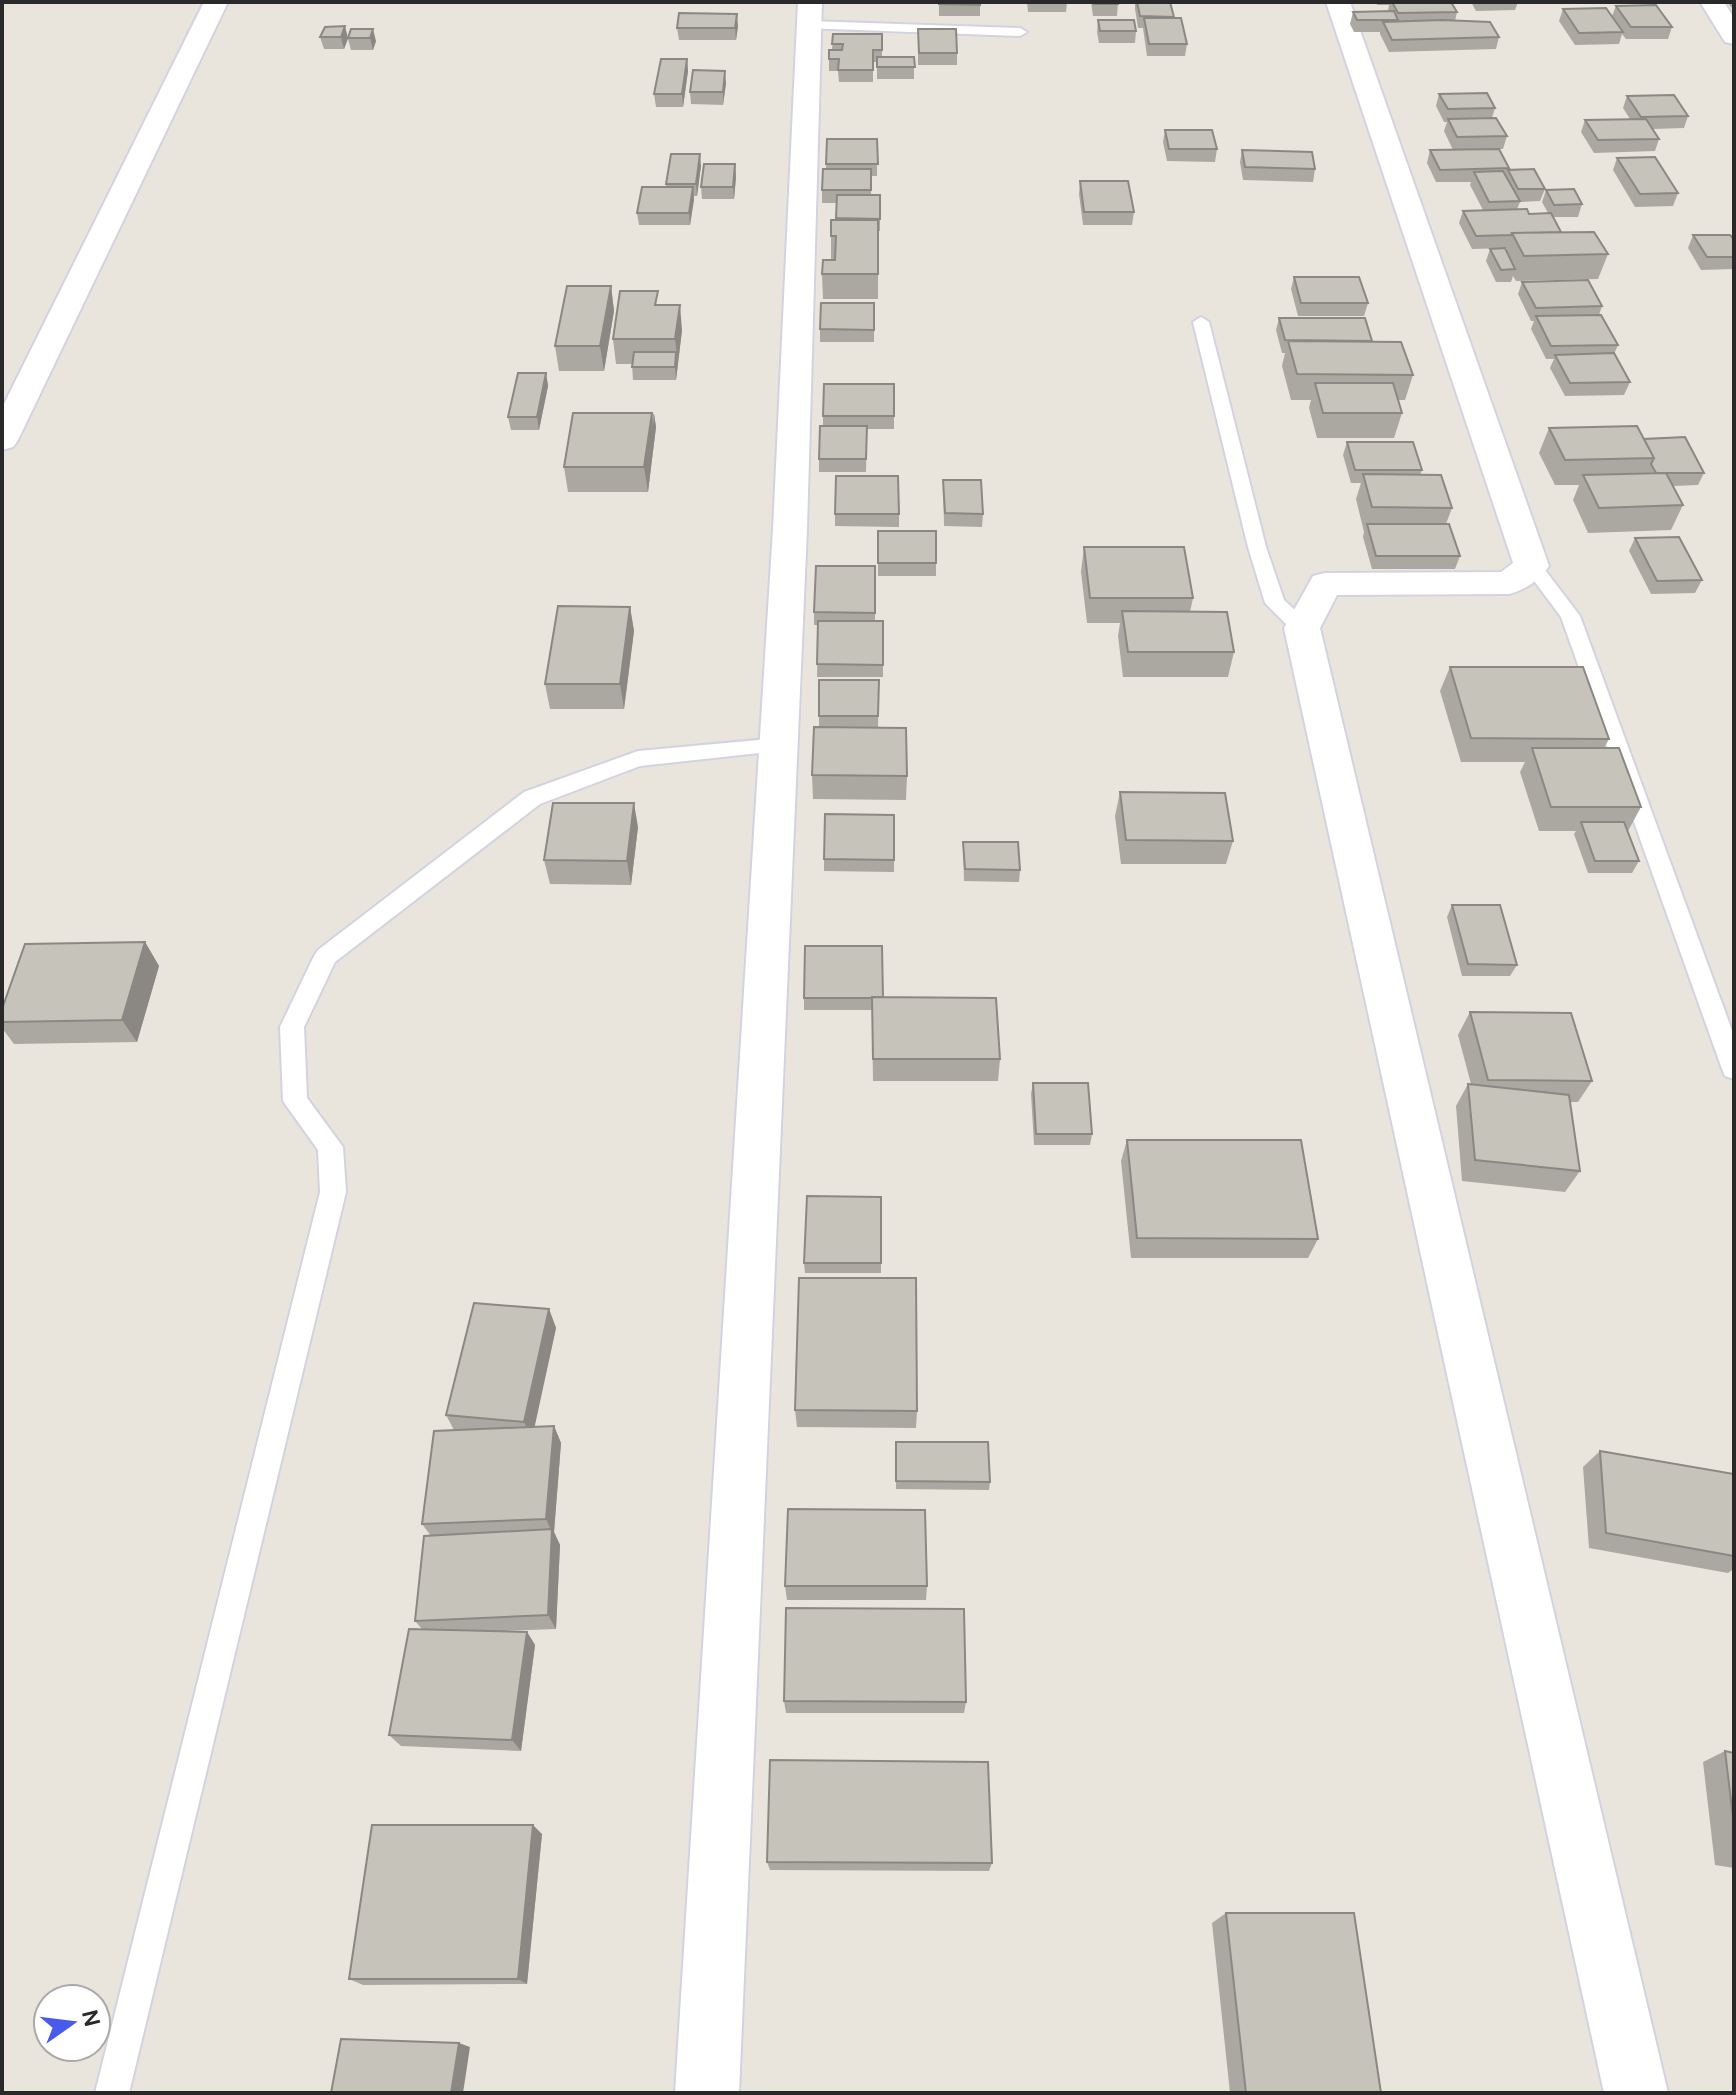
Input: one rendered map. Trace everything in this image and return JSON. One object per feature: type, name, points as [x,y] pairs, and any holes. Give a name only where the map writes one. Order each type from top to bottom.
[{"type":"street","points":[[2,440],[216,2]]},
{"type":"street","points":[[1338,2],[1532,566],[1509,583],[1325,584],[1302,628],[1636,2093]]},
{"type":"street","points":[[1712,2],[1734,37]]},
{"type":"street","points":[[707,2093],[779,745],[809,14]]},
{"type":"lane","points":[[809,14],[1020,32]]},
{"type":"lane","points":[[1201,322],[1257,547],[1275,603],[1302,628]]},
{"type":"lane","points":[[1532,566],[1570,616],[1734,1069]]},
{"type":"lane","points":[[112,2093],[333,1192],[330,1147],[295,1101],[292,1027],[326,956],[532,798],[638,759],[779,745]]},
{"type":"building","points":[[980,2],[980,5],[939,4]]},
{"type":"building","points":[[1118,2],[1118,4],[1094,4]]},
{"type":"building","points":[[1137,2],[1170,2],[1174,17],[1140,16]]},
{"type":"building","points":[[1392,2],[1451,2],[1457,12],[1398,13]]},
{"type":"building","points":[[1656,5],[1672,27],[1631,27],[1616,6]]},
{"type":"building","points":[[1606,8],[1623,32],[1579,33],[1563,9]]},
{"type":"building","points":[[1394,11],[1398,20],[1357,20],[1353,12]]},
{"type":"building","points":[[679,13],[737,14],[735,28],[677,28]]},
{"type":"building","points":[[1144,18],[1181,18],[1187,44],[1149,44]]},
{"type":"building","points":[[1098,20],[1134,20],[1136,31],[1100,31]]},
{"type":"building","points":[[1383,22],[1490,22],[1499,37],[1392,40]]},
{"type":"building","points":[[345,26],[341,37],[320,37],[325,27]]},
{"type":"building","points":[[351,29],[373,29],[370,38],[348,38]]},
{"type":"building","points":[[918,29],[956,29],[957,53],[919,53]]},
{"type":"building","points":[[833,34],[882,34],[882,50],[873,50],[873,70],[838,70],[839,59],[829,59],[829,50],[842,50],[843,44],[832,44]]},
{"type":"building","points":[[877,57],[914,57],[915,67],[877,67]]},
{"type":"building","points":[[661,59],[687,59],[682,94],[654,94]]},
{"type":"building","points":[[693,70],[725,71],[723,92],[690,92]]},
{"type":"building","points":[[1487,93],[1495,108],[1448,109],[1439,94]]},
{"type":"building","points":[[1674,95],[1688,116],[1641,117],[1627,96]]},
{"type":"building","points":[[1496,118],[1507,136],[1457,137],[1448,119]]},
{"type":"building","points":[[1646,119],[1659,139],[1598,140],[1585,120]]},
{"type":"building","points":[[1165,130],[1212,130],[1217,149],[1169,149]]},
{"type":"building","points":[[827,139],[877,139],[878,164],[826,164]]},
{"type":"building","points":[[1499,149],[1509,168],[1440,170],[1430,150]]},
{"type":"building","points":[[1242,150],[1312,152],[1315,169],[1245,167]]},
{"type":"building","points":[[671,154],[700,154],[696,184],[666,184]]},
{"type":"building","points":[[1655,157],[1678,193],[1640,194],[1617,158]]},
{"type":"building","points":[[704,164],[735,164],[733,187],[701,187]]},
{"type":"building","points":[[823,169],[871,169],[871,190],[822,190]]},
{"type":"building","points":[[1534,169],[1545,189],[1518,189],[1508,170]]},
{"type":"building","points":[[1503,171],[1520,201],[1489,202],[1474,172]]},
{"type":"building","points":[[1080,181],[1128,181],[1134,212],[1084,212]]},
{"type":"building","points":[[642,187],[693,187],[689,213],[637,213]]},
{"type":"building","points":[[1574,189],[1582,204],[1554,205],[1546,190]]},
{"type":"building","points":[[837,195],[880,195],[880,219],[836,218]]},
{"type":"building","points":[[1527,209],[1529,214],[1551,213],[1561,232],[1476,236],[1463,211]]},
{"type":"building","points":[[831,220],[878,220],[878,274],[822,274],[823,260],[835,260],[836,236],[831,236]]},
{"type":"building","points":[[1594,232],[1608,254],[1524,256],[1512,233]]},
{"type":"building","points":[[1693,235],[1730,235],[1734,240],[1734,257],[1707,257]]},
{"type":"building","points":[[1505,248],[1515,269],[1501,270],[1490,249]]},
{"type":"building","points":[[1294,277],[1359,277],[1368,303],[1301,303]]},
{"type":"building","points":[[1588,280],[1602,306],[1536,308],[1522,282]]},
{"type":"building","points":[[567,286],[611,286],[600,346],[555,346]]},
{"type":"building","points":[[620,291],[658,291],[655,305],[680,305],[675,339],[613,339]]},
{"type":"building","points":[[821,303],[874,303],[874,330],[820,329]]},
{"type":"building","points":[[1601,315],[1618,345],[1551,346],[1536,316]]},
{"type":"building","points":[[1279,318],[1365,318],[1372,341],[1285,340]]},
{"type":"building","points":[[1288,341],[1401,342],[1413,375],[1297,374]]},
{"type":"building","points":[[634,352],[676,352],[675,367],[632,367]]},
{"type":"building","points":[[1614,353],[1630,382],[1570,383],[1555,355]]},
{"type":"building","points":[[518,373],[546,373],[537,417],[508,417]]},
{"type":"building","points":[[1315,383],[1393,383],[1402,413],[1323,413]]},
{"type":"building","points":[[824,384],[894,384],[894,416],[823,416]]},
{"type":"building","points":[[573,413],[652,413],[644,467],[564,467]]},
{"type":"building","points":[[820,426],[867,426],[866,459],[819,459]]},
{"type":"building","points":[[1637,426],[1654,458],[1565,460],[1549,428]]},
{"type":"building","points":[[1685,437],[1704,473],[1656,473],[1651,464],[1654,458],[1644,439]]},
{"type":"building","points":[[1347,442],[1413,442],[1422,470],[1355,470]]},
{"type":"building","points":[[1666,473],[1683,505],[1599,508],[1583,475]]},
{"type":"building","points":[[1363,474],[1441,475],[1452,508],[1372,507]]},
{"type":"building","points":[[836,476],[898,476],[899,514],[835,514]]},
{"type":"building","points":[[943,480],[981,480],[983,514],[945,513]]},
{"type":"building","points":[[1367,524],[1449,524],[1460,556],[1376,556]]},
{"type":"building","points":[[878,531],[936,531],[936,563],[878,563]]},
{"type":"building","points":[[1679,537],[1702,580],[1657,581],[1635,538]]},
{"type":"building","points":[[1084,547],[1184,547],[1193,598],[1090,598]]},
{"type":"building","points":[[816,566],[875,566],[875,613],[814,612]]},
{"type":"building","points":[[558,606],[630,607],[620,684],[545,684]]},
{"type":"building","points":[[1122,611],[1227,612],[1234,652],[1128,652]]},
{"type":"building","points":[[818,621],[883,621],[883,665],[817,664]]},
{"type":"building","points":[[1450,667],[1583,667],[1609,739],[1471,738]]},
{"type":"building","points":[[819,680],[879,680],[878,716],[819,716]]},
{"type":"building","points":[[814,727],[906,728],[907,776],[812,775]]},
{"type":"building","points":[[1532,748],[1619,748],[1641,807],[1551,807]]},
{"type":"building","points":[[1120,792],[1225,793],[1233,841],[1126,840]]},
{"type":"building","points":[[553,803],[634,803],[627,861],[544,860]]},
{"type":"building","points":[[825,814],[894,815],[894,860],[824,859]]},
{"type":"building","points":[[1581,822],[1624,822],[1639,861],[1595,861]]},
{"type":"building","points":[[963,842],[1018,842],[1020,870],[965,869]]},
{"type":"building","points":[[1452,905],[1500,905],[1517,965],[1468,964]]},
{"type":"building","points":[[145,942],[122,1020],[2,1022],[2,1009],[25,944]]},
{"type":"building","points":[[805,946],[882,946],[883,997],[804,998]]},
{"type":"building","points":[[872,997],[996,998],[1000,1059],[873,1059]]},
{"type":"building","points":[[1470,1012],[1571,1013],[1592,1081],[1488,1080]]},
{"type":"building","points":[[1033,1083],[1088,1083],[1092,1134],[1036,1134]]},
{"type":"building","points":[[1468,1084],[1569,1095],[1580,1171],[1475,1160]]},
{"type":"building","points":[[1127,1140],[1301,1140],[1318,1239],[1137,1238]]},
{"type":"building","points":[[807,1196],[881,1197],[881,1263],[804,1263]]},
{"type":"building","points":[[799,1278],[916,1278],[917,1411],[795,1410]]},
{"type":"building","points":[[474,1303],[549,1309],[524,1422],[446,1415]]},
{"type":"building","points":[[554,1426],[546,1519],[422,1524],[434,1431]]},
{"type":"building","points":[[896,1442],[988,1442],[990,1482],[896,1481]]},
{"type":"building","points":[[1600,1451],[1734,1474],[1734,1556],[1606,1533]]},
{"type":"building","points":[[788,1509],[925,1510],[927,1586],[785,1586]]},
{"type":"building","points":[[552,1529],[548,1615],[415,1621],[424,1536]]},
{"type":"building","points":[[786,1608],[964,1609],[966,1702],[784,1701]]},
{"type":"building","points":[[409,1629],[527,1632],[512,1740],[389,1735]]},
{"type":"building","points":[[1725,1751],[1734,1753],[1734,1825]]},
{"type":"building","points":[[770,1760],[988,1762],[992,1863],[767,1862]]},
{"type":"building","points":[[372,1825],[533,1825],[518,1979],[349,1979]]},
{"type":"building","points":[[1226,1913],[1354,1913],[1381,2093],[1246,2093]]},
{"type":"building","points":[[341,2039],[459,2043],[451,2093],[331,2093]]}]
